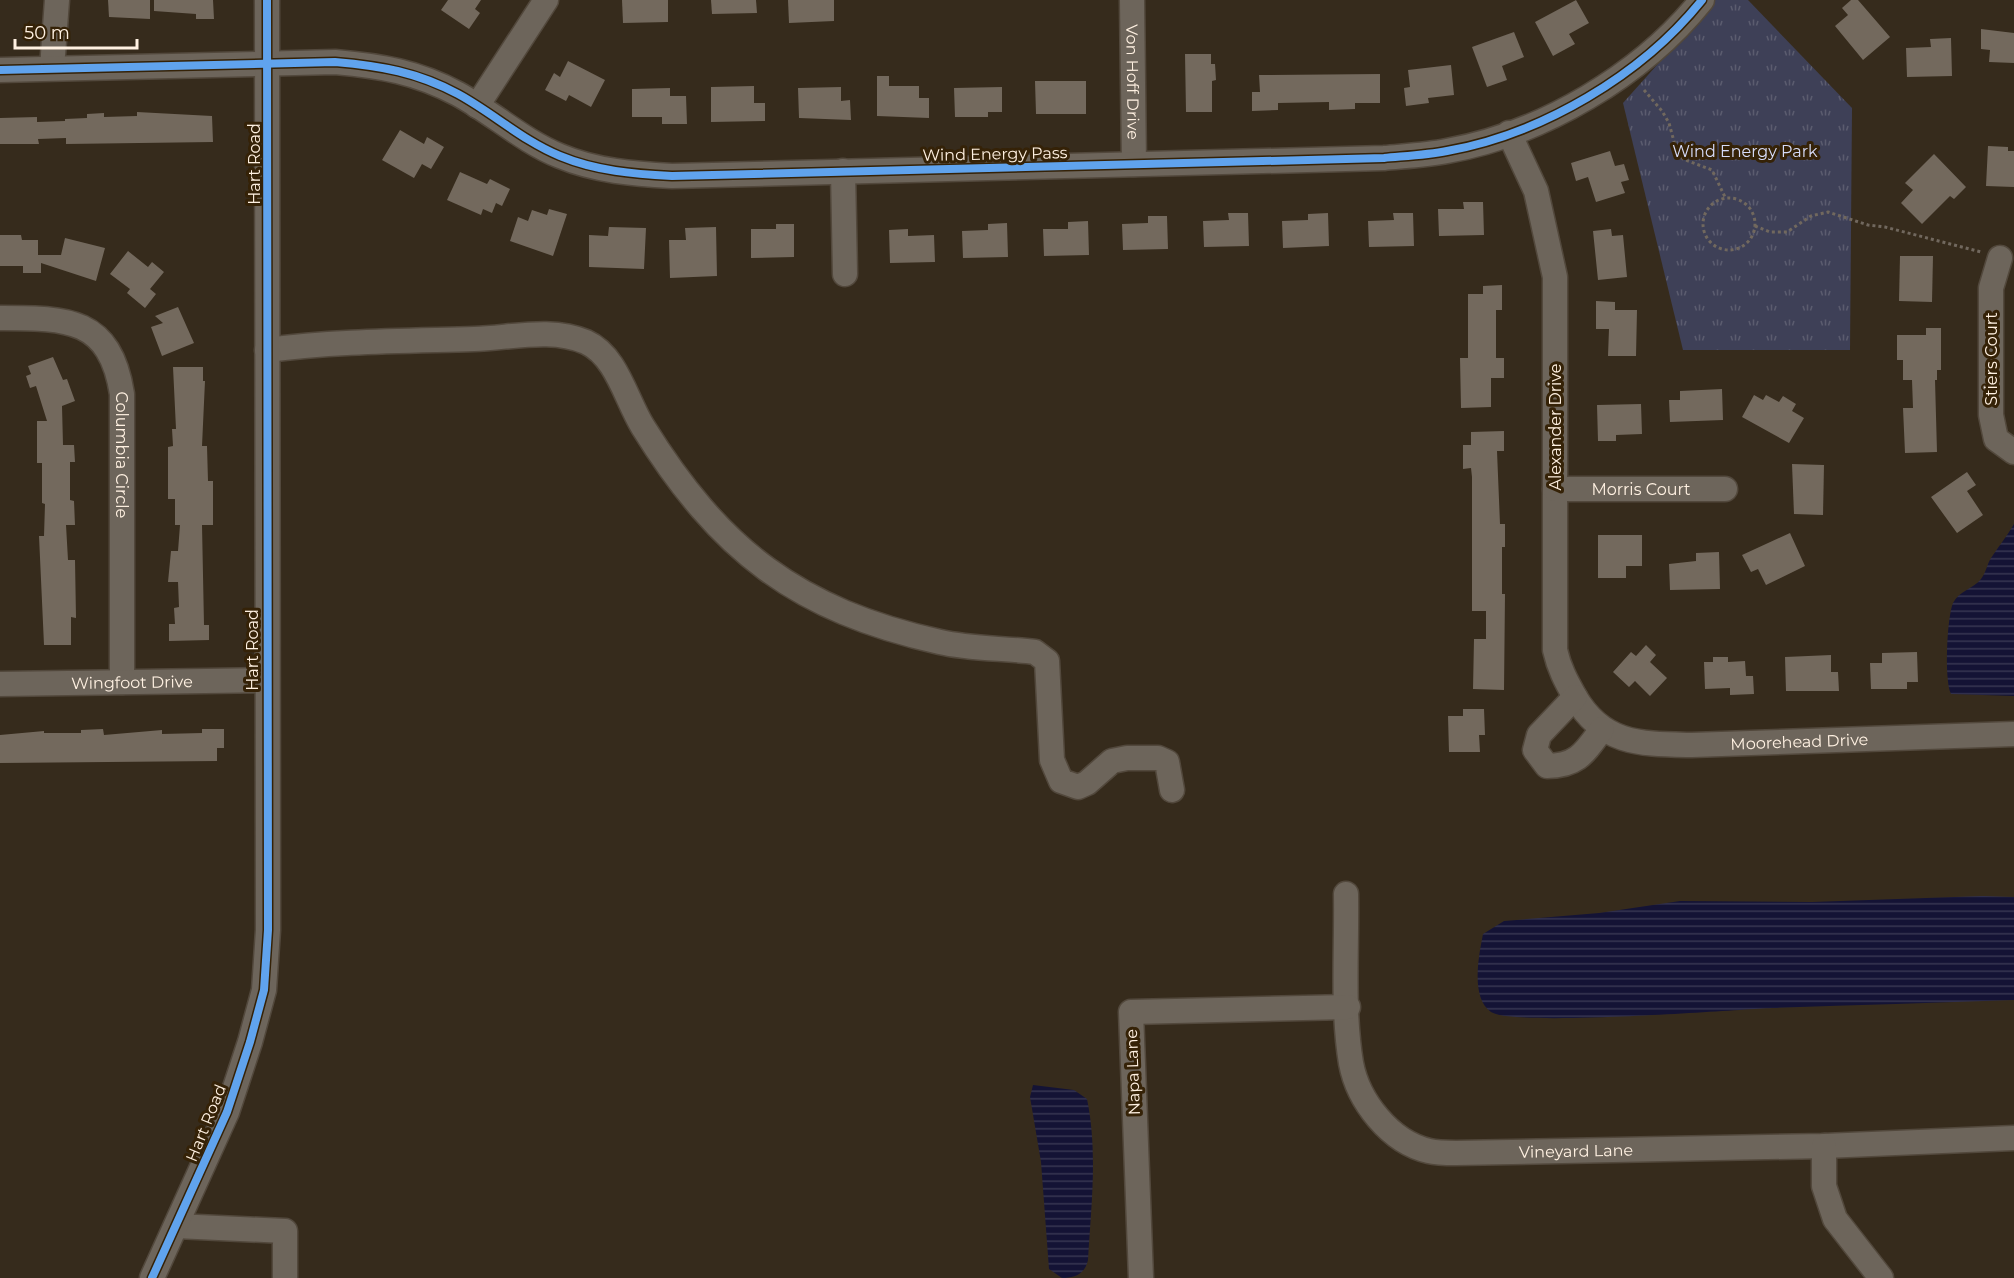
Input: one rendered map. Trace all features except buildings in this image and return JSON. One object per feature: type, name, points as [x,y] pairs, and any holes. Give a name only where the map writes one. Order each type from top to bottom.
[{"type":"street","points":[[52,68],[57,0]]},
{"type":"street","name":"Hart Road","points":[[152,1278],[227,1112],[264,990],[268,930],[267,0]]},
{"type":"street","points":[[477,106],[546,0]]},
{"type":"street","name":"Von Hoff Drive","points":[[1132,0],[1134,164]]},
{"type":"street","name":"Wind Energy Pass","points":[[0,70],[335,62],[382,66],[427,79],[560,156],[615,173],[672,176],[1384,158],[1448,151],[1509,133],[1575,103],[1614,79],[1672,33],[1702,0]]},
{"type":"street","name":"Alexander Drive","points":[[1509,133],[1536,191],[1555,277],[1555,650],[1559,669],[1575,697],[1595,724]]},
{"type":"street","points":[[843,171],[845,274]]},
{"type":"street","name":"Stiers Court","points":[[2001,258],[1991,288],[1991,415],[1996,439],[2014,452]]},
{"type":"street","name":"Columbia Circle","points":[[0,318],[58,319],[78,325],[94,334],[108,350],[118,371],[122,406],[122,682]]},
{"type":"street","points":[[267,350],[307,345],[479,339],[526,334],[567,336],[588,343],[607,358],[642,426],[695,504],[756,564],[812,600],[879,626],[942,643],[1035,652],[1042,655],[1047,661],[1052,760],[1060,781],[1078,787],[1087,783],[1112,761],[1158,758],[1167,762],[1172,790]]},
{"type":"street","name":"Morris Court","points":[[1555,489],[1725,489]]},
{"type":"street","name":"Wingfoot Drive","points":[[0,684],[266,680]]},
{"type":"street","points":[[1575,697],[1539,735],[1535,750],[1547,766],[1562,766],[1581,757],[1595,724]]},
{"type":"street","name":"Moorehead Drive","points":[[1595,724],[1637,743],[1692,746],[2014,734]]},
{"type":"street","name":"Vineyard Lane","points":[[1346,894],[1348,1007],[1352,1064],[1366,1102],[1388,1128],[1411,1144],[1429,1152],[1824,1146],[2014,1138]]},
{"type":"street","name":"Napa Lane","points":[[1141,1278],[1131,1012],[1348,1007]]},
{"type":"street","points":[[1824,1146],[1824,1186],[1835,1219],[1881,1278]]},
{"type":"street","points":[[176,1226],[285,1231],[285,1278]]},
{"type":"path","points":[[1644,90],[1669,123],[1676,149],[1683,159],[1712,170],[1719,179],[1725,198]]},
{"type":"path","points":[[1725,198],[1743,201],[1750,207],[1755,226],[1751,238],[1741,247],[1724,249],[1710,241],[1703,223],[1710,206],[1725,198]]},
{"type":"path","points":[[1755,226],[1770,232],[1787,232],[1811,216],[1828,212],[1868,225],[1885,227],[2001,258]]},
{"type":"green space","name":"Wind Energy Park","points":[[1715,0],[1748,0],[1852,108],[1850,350],[1683,350],[1623,103]]},
{"type":"shaded area","points":[[2014,524],[2014,696],[1951,694],[1947,648],[1953,603],[1981,579],[1991,558]]},
{"type":"shaded area","points":[[2014,897],[2014,1000],[1539,1018],[1508,1016],[1491,1012],[1484,1005],[1478,986],[1478,964],[1483,934],[1504,921],[1599,913],[1680,901],[1812,902]]},
{"type":"shaded area","points":[[1033,1085],[1074,1090],[1087,1099],[1093,1159],[1088,1260],[1082,1272],[1071,1277],[1062,1278],[1049,1269],[1041,1162],[1030,1097]]},
{"type":"cycle path","points":[[152,1278],[227,1112],[264,990],[268,930],[267,0]]},
{"type":"cycle path","points":[[0,70],[335,62],[368,66],[398,71],[443,86],[533,143],[560,156],[601,168],[629,173],[672,176],[1384,158],[1439,152],[1483,143],[1554,116],[1588,97],[1650,53],[1702,0]]}]
